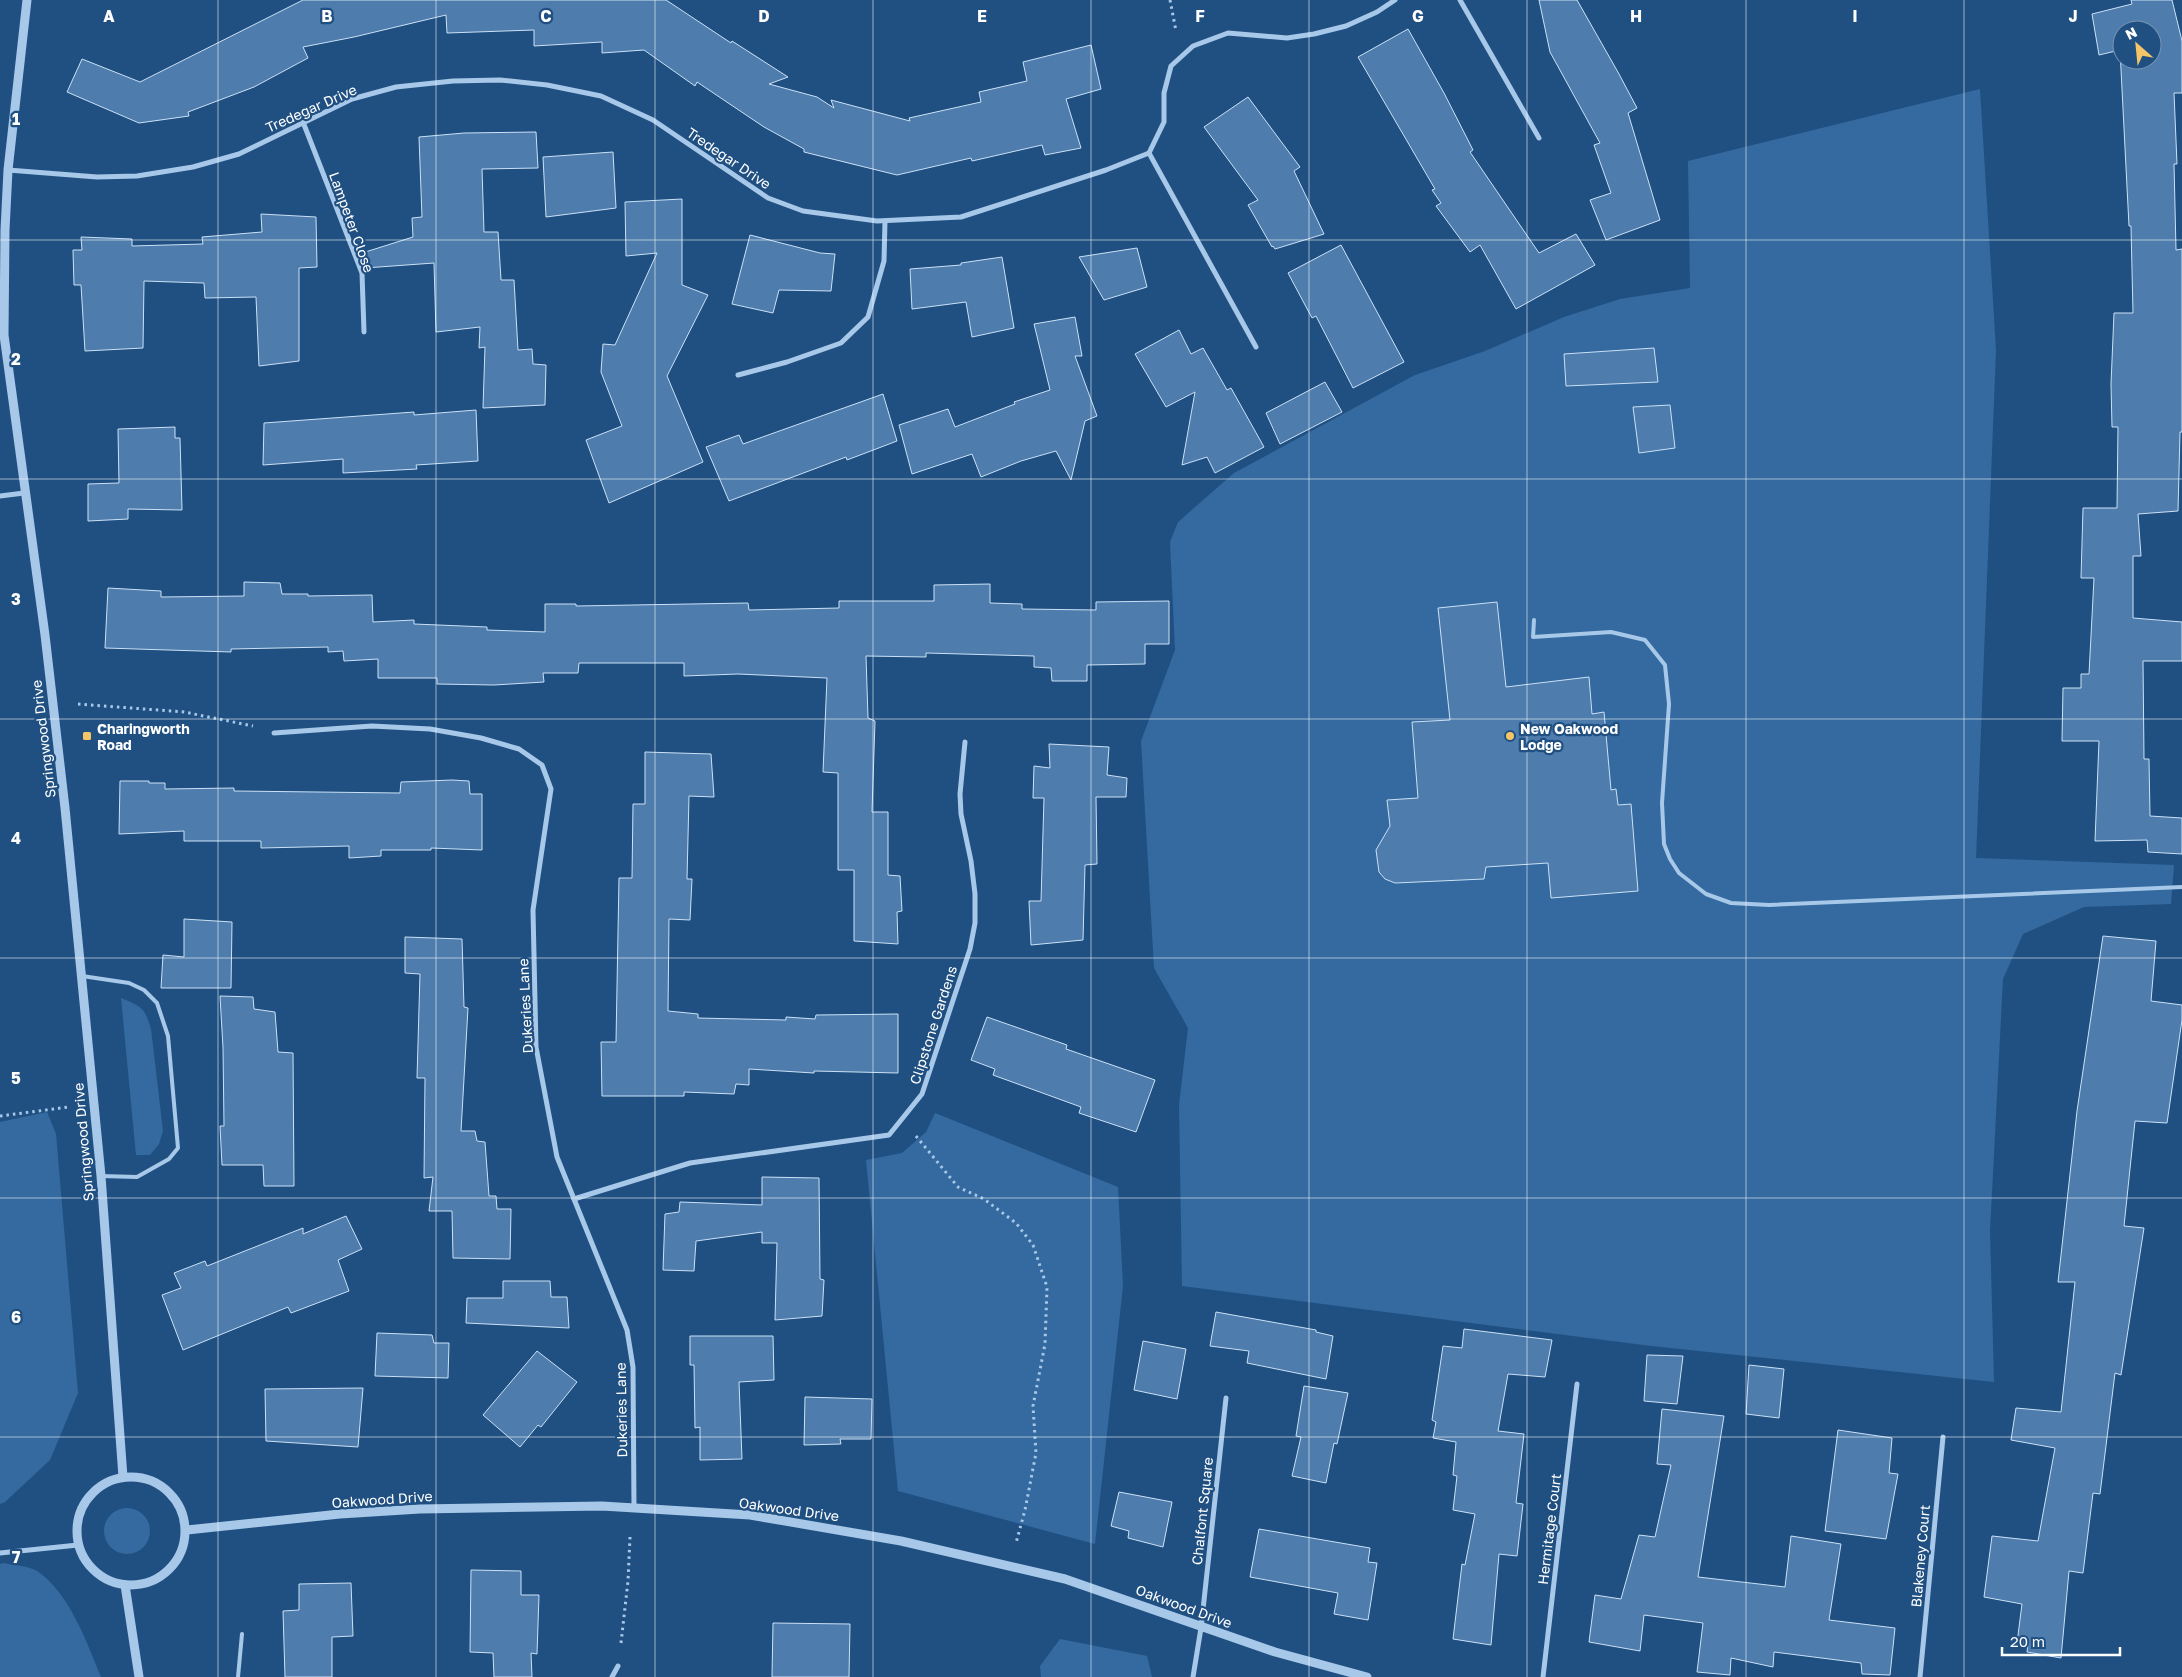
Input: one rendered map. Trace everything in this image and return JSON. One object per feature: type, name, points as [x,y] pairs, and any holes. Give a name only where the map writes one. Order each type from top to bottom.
[{"type":"street","name":"Springwood Drive","points":[[27,0],[8,170],[5,230],[4,335],[53,702],[82,976],[101,1176],[123,1477]]},
{"type":"street","points":[[1256,347],[1149,153],[1164,122],[1164,93],[1171,66],[1193,46],[1228,33],[1287,38],[1314,34],[1346,26],[1377,12],[1395,0]]},
{"type":"street","points":[[1460,0],[1539,138]]},
{"type":"street","name":"Tredegar Drive","points":[[8,170],[98,177],[137,176],[193,168],[239,154],[352,99],[396,87],[453,81],[500,80],[547,85],[601,96],[652,120],[768,198],[803,211],[885,221],[961,217],[1106,170],[1149,153]]},
{"type":"street","name":"Lampeter Close","points":[[303,122],[362,273],[364,332]]},
{"type":"street","points":[[738,375],[787,362],[841,343],[868,317],[884,261],[885,221]]},
{"type":"street","points":[[0,496],[24,493]]},
{"type":"street","name":"Dukeries Lane","points":[[274,733],[372,726],[430,729],[481,738],[519,749],[542,765],[551,789],[533,910],[536,1048],[557,1158],[627,1330],[633,1366],[634,1508]]},
{"type":"street","name":"Clipstone Gardens","points":[[574,1199],[690,1163],[889,1135],[922,1094],[970,949],[975,923],[973,877],[961,814],[960,794],[966,742]]},
{"type":"street","name":"Hermitage Court","points":[[1543,1677],[1577,1384]]},
{"type":"street","name":"Chalfont Square","points":[[1193,1677],[1226,1398]]},
{"type":"street","name":"Blakeney Court","points":[[1920,1677],[1942,1437]]},
{"type":"street","points":[[141,1476],[158,1484],[174,1495],[183,1512],[187,1530],[185,1542],[175,1562],[162,1575],[144,1584],[125,1585],[113,1583],[96,1574],[84,1560],[78,1545],[76,1526],[81,1508],[93,1491],[110,1481],[123,1477],[141,1476]]},
{"type":"street","name":"Oakwood Drive","points":[[187,1530],[340,1514],[420,1509],[602,1506],[750,1515],[901,1541],[1065,1579],[1118,1596],[1200,1628],[1275,1652],[1367,1677]]},
{"type":"street","points":[[0,1553],[78,1545]]},
{"type":"street","points":[[125,1585],[139,1677]]},
{"type":"street","points":[[612,1677],[618,1666]]},
{"type":"lane","points":[[1534,620],[1533,637],[1612,632],[1645,640],[1665,665],[1669,704],[1662,803],[1664,844],[1670,859],[1679,873],[1706,894],[1731,903],[1769,905],[2182,887]]},
{"type":"lane","points":[[82,976],[129,983],[144,990],[157,1003],[168,1036],[178,1148],[169,1159],[137,1176],[101,1176]]},
{"type":"lane","points":[[238,1677],[242,1634]]},
{"type":"path","points":[[53,702],[184,712],[246,723],[274,733]]},
{"type":"path","points":[[0,1116],[94,1104]]},
{"type":"path","points":[[904,1117],[917,1138],[958,1187],[984,1199],[1016,1223],[1033,1246],[1047,1287],[1045,1344],[1033,1406],[1036,1453],[1025,1510],[1010,1566]]},
{"type":"path","points":[[618,1666],[626,1600],[630,1537]]},
{"type":"shaded area","points":[[1980,89],[1996,350],[1976,858],[2174,865],[2171,904],[2084,907],[2023,934],[2003,979],[1990,1231],[1994,1382],[1651,1346],[1182,1286],[1179,1105],[1188,1028],[1154,968],[1141,741],[1175,650],[1170,542],[1178,522],[1234,473],[1415,375],[1485,351],[1564,317],[1620,299],[1690,288],[1688,161]]},
{"type":"shaded area","points":[[121,998],[133,1003],[144,1012],[151,1029],[163,1131],[159,1144],[150,1155],[136,1155]]},
{"type":"shaded area","points":[[47,1112],[56,1134],[78,1393],[50,1460],[5,1502],[0,1504],[0,1122]]},
{"type":"shaded area","points":[[935,1113],[1118,1187],[1123,1286],[1095,1544],[898,1491],[866,1160],[902,1153],[926,1132]]},
{"type":"shaded area","points":[[122,1508],[132,1508],[146,1518],[150,1531],[146,1544],[140,1550],[132,1554],[122,1554],[108,1544],[104,1536],[104,1526],[114,1512]]},
{"type":"shaded area","points":[[0,1564],[34,1569],[59,1592],[76,1619],[101,1677],[0,1677]]},
{"type":"shaded area","points":[[1060,1639],[1147,1656],[1152,1677],[1041,1677],[1040,1666]]},
{"type":"building","points":[[303,0],[666,0],[731,43],[732,41],[788,77],[769,84],[817,97],[834,108],[831,100],[910,121],[909,118],[981,102],[979,92],[1027,81],[1023,62],[1091,45],[1101,89],[1066,99],[1081,148],[1045,155],[1042,145],[972,161],[971,158],[897,175],[804,152],[804,149],[764,127],[697,82],[695,86],[644,50],[602,53],[602,42],[534,46],[534,30],[447,33],[446,15],[303,47],[308,58],[254,87],[188,112],[189,116],[139,123],[67,92],[82,59],[140,82]]},
{"type":"building","points":[[1539,0],[1577,0],[1619,74],[1637,108],[1628,113],[1660,220],[1606,240],[1590,200],[1611,193],[1594,145],[1600,143],[1550,52]]},
{"type":"building","points":[[2131,0],[2172,0],[2182,41],[2182,93],[2174,93],[2177,164],[2174,164],[2176,250],[2182,249],[2182,432],[2180,432],[2178,511],[2138,514],[2141,556],[2133,556],[2133,618],[2182,622],[2182,661],[2143,661],[2144,759],[2149,759],[2150,816],[2182,818],[2182,854],[2148,852],[2147,840],[2095,841],[2099,741],[2062,741],[2063,688],[2081,688],[2081,674],[2089,674],[2094,578],[2081,578],[2083,508],[2117,508],[2118,427],[2112,427],[2111,384],[2114,313],[2133,313],[2131,226],[2129,226],[2121,70],[2162,70],[2162,20],[2112,20],[2112,52],[2099,55],[2092,14],[2132,4]]},
{"type":"building","points":[[1408,29],[1473,150],[1470,152],[1539,253],[1576,234],[1595,265],[1516,309],[1480,245],[1470,252],[1436,206],[1441,203],[1432,190],[1435,189],[1358,57]]},
{"type":"building","points":[[1248,97],[1300,167],[1294,171],[1324,234],[1275,249],[1272,247],[1248,205],[1258,200],[1204,127]]},
{"type":"building","points":[[536,132],[538,168],[482,169],[484,232],[498,232],[501,280],[514,280],[518,350],[532,349],[533,364],[546,365],[545,405],[483,408],[485,347],[479,348],[480,327],[436,332],[434,263],[365,268],[359,254],[413,237],[412,218],[422,217],[419,137],[464,133]]},
{"type":"building","points":[[613,152],[616,208],[546,217],[543,157]]},
{"type":"building","points":[[682,199],[682,285],[708,295],[667,376],[703,462],[609,503],[586,440],[622,426],[601,372],[603,344],[615,345],[657,253],[626,256],[625,202]]},
{"type":"building","points":[[261,214],[316,217],[317,267],[299,268],[299,361],[259,366],[256,297],[205,298],[204,283],[144,281],[143,348],[85,351],[81,285],[74,285],[73,250],[82,250],[81,237],[132,239],[132,246],[203,244],[202,237],[262,232]]},
{"type":"building","points":[[750,235],[820,253],[835,254],[831,291],[779,290],[773,313],[732,304]]},
{"type":"building","points":[[1341,245],[1404,362],[1353,388],[1316,316],[1312,318],[1288,273]]},
{"type":"building","points":[[1137,248],[1147,287],[1104,300],[1079,257]]},
{"type":"building","points":[[1002,257],[1014,328],[972,337],[966,302],[912,309],[910,269],[961,265],[961,263]]},
{"type":"building","points":[[1075,317],[1082,356],[1075,356],[1097,416],[1085,421],[1071,480],[1056,451],[1021,461],[981,477],[972,454],[912,474],[899,425],[948,409],[955,427],[1015,404],[1014,402],[1050,390],[1034,324]]},
{"type":"building","points":[[1179,330],[1191,354],[1203,348],[1227,390],[1231,388],[1264,447],[1215,473],[1207,457],[1182,465],[1195,392],[1166,407],[1135,354]]},
{"type":"building","points":[[1654,348],[1658,382],[1566,386],[1564,354]]},
{"type":"building","points":[[1325,382],[1342,412],[1280,444],[1266,413]]},
{"type":"building","points":[[883,394],[897,441],[847,460],[846,457],[729,501],[706,447],[739,435],[743,444]]},
{"type":"building","points":[[1670,405],[1675,448],[1639,453],[1633,407]]},
{"type":"building","points":[[476,410],[478,461],[416,465],[417,469],[343,473],[343,459],[263,465],[264,423],[414,412],[414,415]]},
{"type":"building","points":[[175,427],[175,438],[180,438],[182,510],[128,509],[128,519],[88,521],[88,484],[119,483],[118,429]]},
{"type":"building","points":[[244,582],[280,583],[282,594],[308,594],[308,596],[372,595],[373,622],[414,620],[414,624],[487,627],[487,630],[545,632],[545,604],[576,604],[576,606],[748,603],[749,610],[839,608],[839,601],[934,601],[934,585],[990,584],[990,603],[1022,604],[1022,609],[1096,610],[1096,602],[1169,601],[1169,644],[1145,644],[1145,664],[1087,665],[1087,681],[1052,681],[1051,668],[1034,667],[1034,656],[926,653],[926,657],[866,656],[868,718],[875,721],[872,812],[888,812],[888,875],[900,876],[902,911],[897,912],[898,944],[854,941],[854,870],[838,870],[838,773],[823,772],[827,678],[738,674],[684,676],[684,663],[579,663],[578,673],[543,673],[544,682],[494,685],[437,684],[437,678],[378,678],[378,659],[344,661],[343,651],[328,652],[328,647],[231,649],[231,652],[105,648],[108,588],[161,591],[161,597],[244,596]]},
{"type":"building","name":"New Oakwood Lodge","points":[[1497,602],[1506,687],[1589,677],[1592,714],[1604,712],[1611,790],[1616,789],[1618,805],[1631,804],[1638,891],[1551,898],[1548,863],[1486,867],[1484,879],[1395,883],[1385,879],[1379,872],[1376,850],[1390,826],[1387,800],[1418,798],[1412,722],[1450,720],[1438,608]]},
{"type":"building","points":[[1049,744],[1109,747],[1107,775],[1127,778],[1126,797],[1096,797],[1097,864],[1085,865],[1083,940],[1031,945],[1029,901],[1041,901],[1044,798],[1033,798],[1034,766],[1050,768]]},
{"type":"building","points":[[645,752],[711,754],[714,797],[689,796],[687,879],[692,879],[690,920],[669,919],[668,1011],[698,1014],[698,1018],[786,1020],[786,1017],[815,1019],[816,1015],[898,1014],[898,1073],[814,1071],[814,1073],[749,1069],[749,1085],[736,1084],[734,1094],[684,1092],[684,1096],[602,1096],[601,1042],[616,1042],[619,878],[632,878],[633,804],[645,804]]},
{"type":"building","points":[[120,781],[165,783],[165,789],[234,788],[234,791],[400,793],[401,782],[469,781],[470,794],[482,794],[482,850],[431,848],[431,850],[381,850],[381,856],[349,858],[349,846],[261,848],[261,841],[184,841],[184,831],[119,834]]},
{"type":"building","points":[[184,919],[232,922],[231,988],[161,988],[163,955],[184,957]]},
{"type":"building","points":[[2103,936],[2156,941],[2151,1001],[2182,1005],[2182,1020],[2167,1123],[2135,1121],[2124,1226],[2144,1228],[2121,1375],[2115,1373],[2100,1494],[2093,1493],[2083,1573],[2069,1571],[2061,1658],[2027,1652],[2028,1644],[2017,1643],[2022,1604],[1984,1597],[1992,1536],[2038,1541],[2055,1448],[2011,1440],[2016,1408],[2061,1412],[2075,1282],[2058,1282],[2077,1111]]},
{"type":"building","points":[[405,937],[462,939],[464,1007],[468,1008],[461,1131],[475,1131],[477,1141],[485,1142],[489,1196],[496,1196],[497,1209],[511,1209],[510,1259],[453,1258],[452,1211],[429,1211],[433,1177],[424,1178],[425,1078],[417,1078],[420,974],[405,973]]},
{"type":"building","points":[[220,996],[253,997],[254,1009],[275,1012],[278,1052],[293,1053],[294,1186],[264,1186],[263,1165],[222,1165],[220,1126],[224,1126]]},
{"type":"building","points":[[987,1017],[1067,1045],[1066,1049],[1155,1080],[1136,1132],[1079,1113],[1081,1107],[993,1075],[995,1069],[971,1060]]},
{"type":"building","points":[[762,1177],[819,1178],[820,1279],[824,1280],[822,1316],[775,1320],[777,1243],[762,1243],[762,1232],[696,1241],[694,1271],[663,1270],[665,1214],[679,1212],[680,1202],[762,1205]]},
{"type":"building","points":[[346,1216],[362,1249],[338,1260],[349,1291],[291,1313],[288,1307],[183,1350],[162,1295],[181,1288],[174,1273],[205,1261],[207,1266],[303,1228],[303,1234]]},
{"type":"building","points":[[503,1281],[550,1281],[551,1297],[567,1297],[569,1328],[466,1323],[467,1298],[503,1298]]},
{"type":"building","points":[[1216,1312],[1316,1330],[1316,1332],[1333,1336],[1326,1379],[1247,1363],[1249,1351],[1210,1346]]},
{"type":"building","points":[[1464,1329],[1552,1340],[1545,1377],[1508,1374],[1498,1431],[1524,1434],[1516,1503],[1523,1504],[1517,1556],[1499,1554],[1491,1645],[1453,1639],[1462,1564],[1465,1565],[1475,1514],[1453,1510],[1457,1476],[1453,1475],[1456,1442],[1433,1438],[1436,1422],[1432,1420],[1443,1346],[1462,1348]]},
{"type":"building","points":[[377,1333],[432,1335],[434,1343],[449,1343],[448,1378],[375,1376]]},
{"type":"building","points":[[690,1336],[773,1336],[774,1380],[739,1382],[742,1459],[700,1460],[700,1427],[695,1428],[694,1365],[690,1365]]},
{"type":"building","points":[[1143,1341],[1186,1349],[1177,1399],[1134,1390]]},
{"type":"building","points":[[537,1351],[577,1382],[541,1427],[538,1425],[520,1447],[483,1415]]},
{"type":"building","points":[[1647,1355],[1683,1356],[1677,1404],[1644,1401]]},
{"type":"building","points":[[1749,1365],[1784,1369],[1779,1418],[1746,1414]]},
{"type":"building","points":[[1304,1386],[1348,1393],[1337,1444],[1334,1443],[1326,1483],[1292,1476],[1301,1437],[1296,1436]]},
{"type":"building","points":[[363,1388],[358,1447],[266,1441],[265,1389]]},
{"type":"building","points":[[805,1397],[872,1399],[871,1439],[840,1439],[841,1444],[804,1445]]},
{"type":"building","points":[[1662,1409],[1724,1416],[1698,1577],[1785,1587],[1791,1536],[1841,1544],[1829,1620],[1895,1628],[1890,1675],[1862,1674],[1861,1663],[1774,1652],[1773,1667],[1731,1658],[1730,1675],[1697,1672],[1703,1623],[1644,1615],[1640,1651],[1589,1642],[1595,1595],[1621,1599],[1639,1535],[1655,1537],[1671,1465],[1657,1464]]},
{"type":"building","points":[[1838,1430],[1892,1438],[1889,1473],[1898,1474],[1886,1539],[1825,1531]]},
{"type":"building","points":[[1119,1492],[1172,1502],[1163,1547],[1128,1538],[1129,1531],[1111,1526]]},
{"type":"building","points":[[1259,1529],[1370,1548],[1368,1562],[1377,1563],[1368,1620],[1334,1614],[1338,1593],[1250,1577]]},
{"type":"building","points":[[471,1570],[521,1571],[521,1595],[539,1595],[537,1654],[531,1653],[532,1677],[494,1677],[493,1653],[470,1652]]},
{"type":"building","points":[[351,1583],[353,1636],[332,1637],[332,1677],[285,1677],[283,1611],[299,1610],[299,1584]]},
{"type":"building","points":[[773,1623],[850,1624],[849,1677],[772,1677]]},
{"type":"place","name":"Charingworth Road","points":[[87,736]]},
{"type":"place","name":"New Oakwood Lodge","points":[[1510,736]]}]
